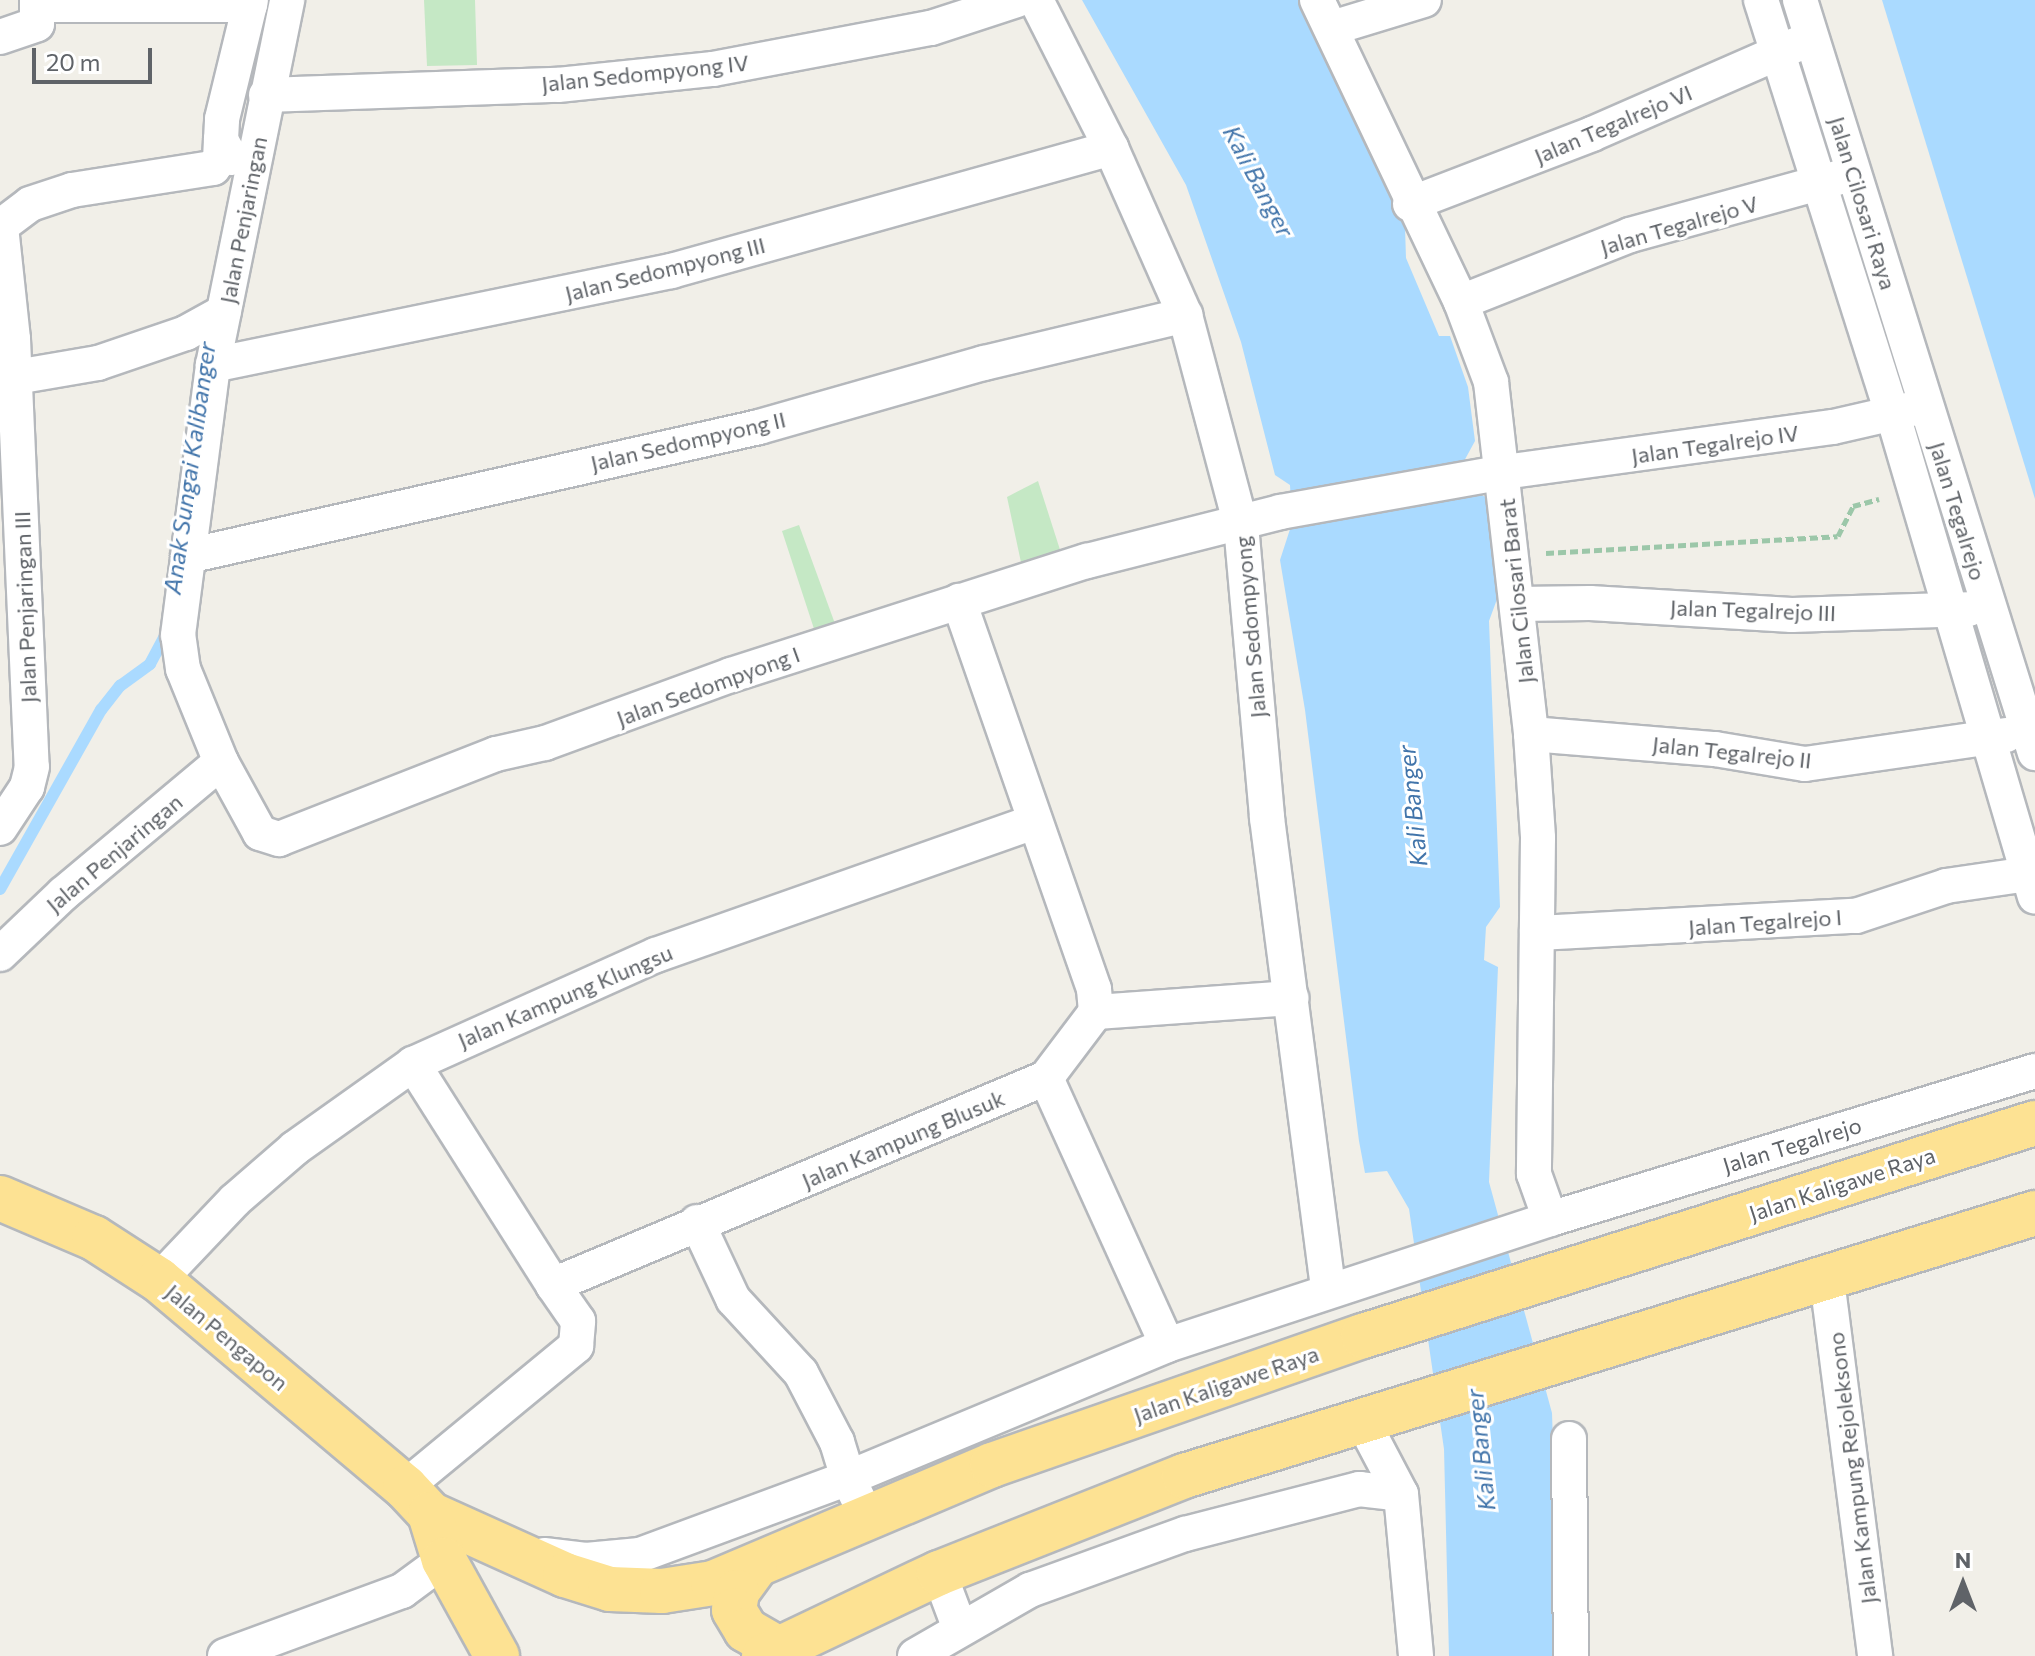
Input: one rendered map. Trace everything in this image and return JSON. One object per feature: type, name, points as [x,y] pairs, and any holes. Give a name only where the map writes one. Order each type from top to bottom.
[{"type":"highway","name":"Jalan Kaligawe Raya","points":[[417,1500],[565,1575],[610,1589],[662,1591],[713,1583],[755,1567],[857,1496],[992,1465],[1363,1336],[2035,1123]]},
{"type":"highway","name":"Jalan Pengapon","points":[[0,1198],[94,1238],[159,1280],[417,1500]]},
{"type":"highway","points":[[755,1567],[737,1592],[734,1610],[737,1622],[772,1653],[939,1573],[1184,1476],[1827,1280],[2035,1213]]},
{"type":"highway","points":[[417,1500],[444,1560],[497,1656]]},
{"type":"street","name":"Jalan Penjaringan","points":[[235,165],[266,95],[287,0]]},
{"type":"street","name":"Jalan Sedompyong IV","points":[[266,95],[558,85],[713,69],[931,28],[1017,0]]},
{"type":"street","name":"Jalan Sedompyong","points":[[1036,0],[1111,148],[1185,315],[1241,525],[1267,818],[1328,1290]]},
{"type":"street","points":[[1324,14],[1424,0]]},
{"type":"street","points":[[1761,0],[1821,183],[1909,410],[1912,492],[1985,739],[2033,882]]},
{"type":"street","name":"Jalan Cilosari Raya","points":[[1800,0],[1854,174],[1909,410]]},
{"type":"street","points":[[0,37],[37,24],[37,3],[251,3]]},
{"type":"street","name":"Jalan Penjaringan","points":[[0,954],[221,762],[180,657],[178,635],[222,313],[251,3]]},
{"type":"street","name":"Jalan Cilosari Barat","points":[[1324,14],[1363,87],[1410,204],[1461,302],[1491,382],[1504,472],[1531,734],[1537,933],[1534,1174],[1538,1224]]},
{"type":"street","name":"Jalan Tegalrejo VI","points":[[1410,204],[1571,143],[1812,37]]},
{"type":"street","name":"Jalan Sedompyong III","points":[[213,365],[671,271],[1111,148]]},
{"type":"street","name":"Jalan Penjaringan III","points":[[0,828],[27,787],[32,767],[11,351],[1,226],[30,204],[72,190],[213,168],[220,159],[235,165]]},
{"type":"street","name":"Jalan Tegalrejo V","points":[[1461,302],[1630,235],[1854,174]]},
{"type":"street","points":[[11,351],[98,363],[186,333],[222,313]]},
{"type":"street","name":"Jalan Sedompyong II","points":[[188,556],[759,427],[984,363],[1185,315]]},
{"type":"street","name":"Jalan Tegalrejo IV","points":[[1280,512],[1504,472],[1909,410]]},
{"type":"street","name":"Jalan Tegalrejo","points":[[1909,410],[1987,605],[2031,742]]},
{"type":"street","name":"Jalan Sedompyong I","points":[[221,762],[260,833],[279,839],[496,754],[545,743],[959,601],[1087,561],[1241,525],[1280,512]]},
{"type":"street","points":[[959,601],[1094,989],[1096,1012],[1291,998]]},
{"type":"street","name":"Jalan Tegalrejo III","points":[[1518,604],[1590,603],[1792,615],[1949,610],[1987,605]]},
{"type":"street","name":"Jalan Tegalrejo II","points":[[1531,734],[1702,748],[1805,764],[1985,739],[2031,742]]},
{"type":"street","name":"Jalan Kampung Klungsu","points":[[159,1280],[235,1200],[295,1148],[413,1064],[656,955],[1034,822]]},
{"type":"street","name":"Jalan Tegalrejo I","points":[[1537,933],[1856,916],[1946,886],[2033,882]]},
{"type":"street","name":"Jalan Kampung Blusuk","points":[[553,1285],[697,1222],[890,1148],[1046,1078],[1096,1012]]},
{"type":"street","points":[[413,1064],[578,1321],[576,1346],[417,1500]]},
{"type":"street","name":"Jalan Tegalrejo","points":[[519,1552],[586,1560],[640,1555],[857,1496],[974,1423],[1167,1345],[1328,1290],[2035,1071]]},
{"type":"street","points":[[1046,1078],[1167,1345]]},
{"type":"street","points":[[697,1222],[733,1299],[801,1373],[837,1442],[857,1496]]},
{"type":"street","name":"Jalan Kampung Rejoleksono","points":[[1827,1280],[1875,1656]]},
{"type":"street","points":[[1376,1418],[1401,1494],[1416,1656]]},
{"type":"street","points":[[974,1423],[992,1465]]},
{"type":"street","points":[[1569,1439],[1571,1656]]},
{"type":"street","points":[[915,1656],[1030,1590],[1185,1534],[1359,1489],[1401,1494]]},
{"type":"street","points":[[225,1656],[402,1591],[444,1560]]},
{"type":"street","points":[[939,1573],[960,1629]]},
{"type":"path","points":[[1513,555],[1838,536],[1853,506],[1912,492]]},
{"type":"green space","points":[[424,0],[475,0],[477,65],[427,66]]},
{"type":"green space","points":[[1038,481],[1062,556],[1022,567],[1007,497]]},
{"type":"green space","points":[[799,525],[838,632],[817,638],[782,531]]},
{"type":"water","name":"Kali Banger","points":[[1082,0],[1304,0],[1405,227],[1406,258],[1439,336],[1450,336],[1468,387],[1475,441],[1463,463],[1467,487],[1489,499],[1500,591],[1489,621],[1500,907],[1486,927],[1484,960],[1498,967],[1489,1182],[1552,1413],[1560,1656],[1449,1656],[1444,1449],[1409,1209],[1387,1171],[1365,1173],[1359,1141],[1305,710],[1280,560],[1292,523],[1290,485],[1275,475],[1241,342],[1186,185]]},
{"type":"water","points":[[1882,0],[2035,0],[2035,499]]},
{"type":"waterway","name":"Anak Sungai Kalibanger","points":[[0,889],[101,710],[120,686],[150,664],[166,634]]}]
